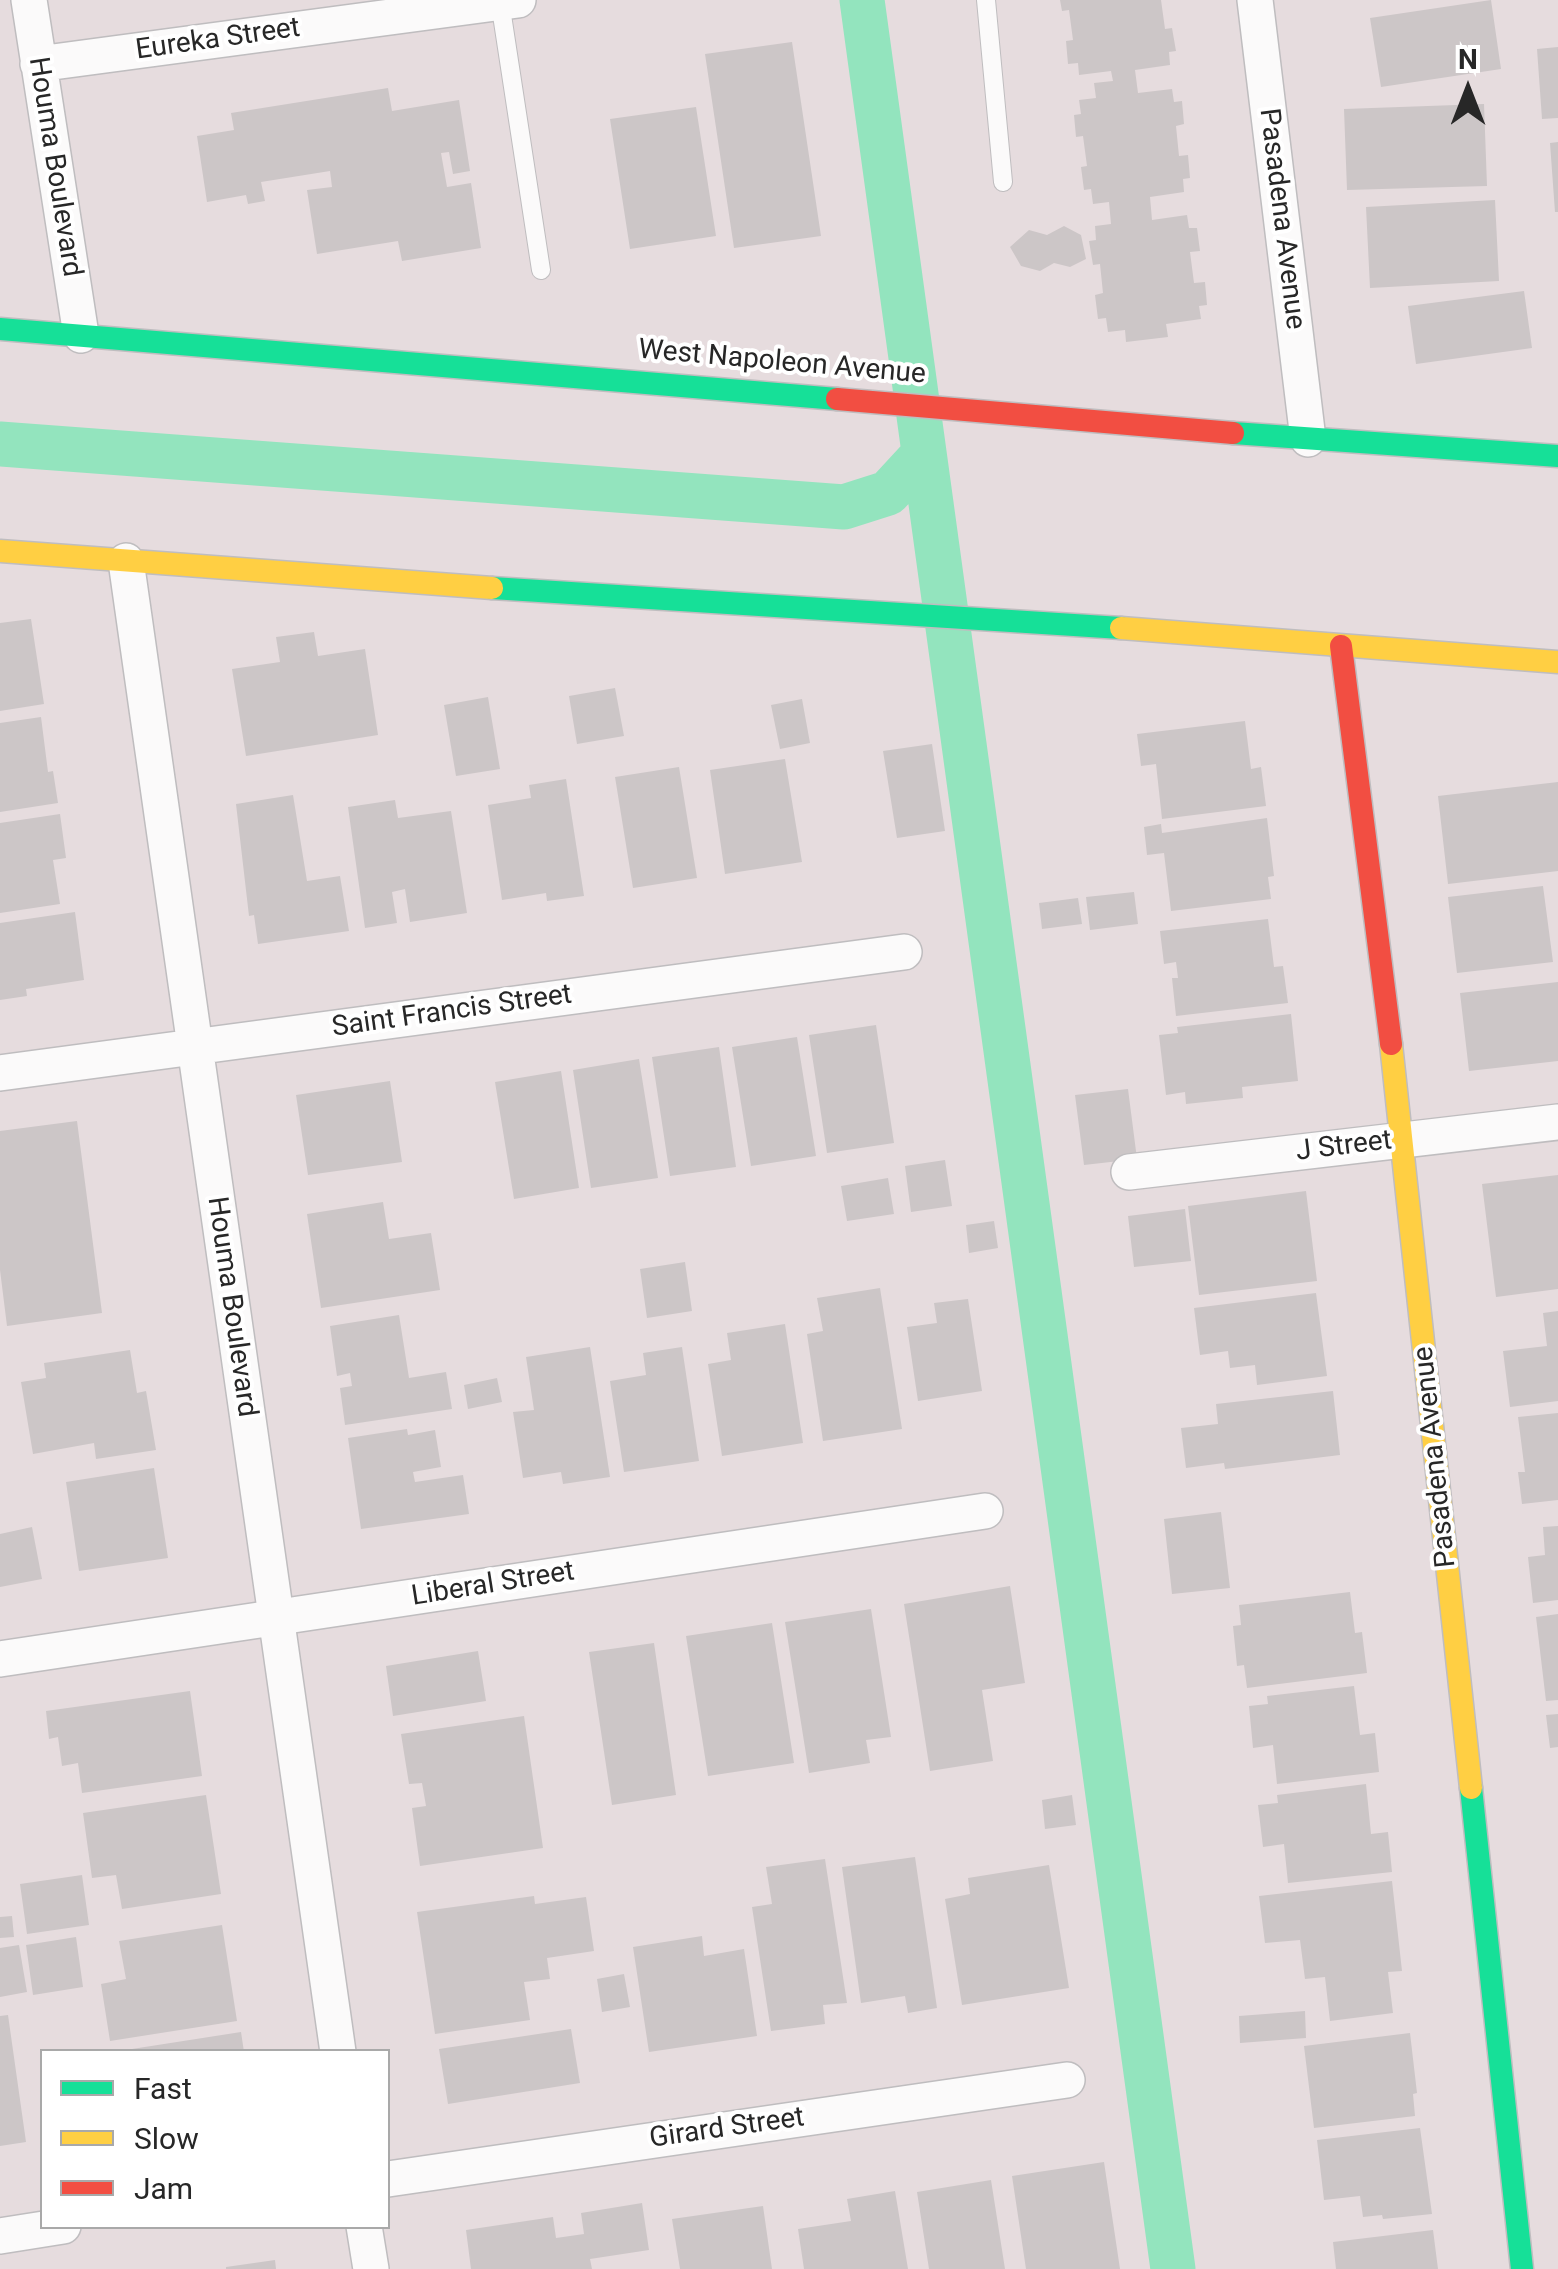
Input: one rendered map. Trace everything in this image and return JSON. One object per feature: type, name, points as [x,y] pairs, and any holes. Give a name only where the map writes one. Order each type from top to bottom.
[{"type":"main road","name":"West Napoleon Avenue","points":[[0,329],[1308,439],[1558,456]]},
{"type":"main road","points":[[0,551],[417,584],[932,614],[1558,662]]},
{"type":"main road","name":"Pasadena Avenue","points":[[1341,646],[1402,1140],[1522,2269]]},
{"type":"street","name":"Houma Boulevard","points":[[29,0],[81,335]]},
{"type":"street","name":"Pasadena Avenue","points":[[1255,0],[1308,439]]},
{"type":"street","name":"Eureka Street","points":[[38,64],[408,7],[509,1]]},
{"type":"street","name":"Houma Boulevard","points":[[126,562],[338,2049]]},
{"type":"street","name":"Saint Francis Street","points":[[0,1072],[904,952]]},
{"type":"street","name":"J Street","points":[[1129,1172],[1558,1122]]},
{"type":"street","name":"Liberal Street","points":[[0,1660],[985,1511]]},
{"type":"street","name":"Girard Street","points":[[390,2179],[1067,2080]]},
{"type":"street","points":[[0,2236],[44,2229]]},
{"type":"street","points":[[364,2229],[371,2269]]},
{"type":"lane","points":[[986,0],[1003,182]]},
{"type":"lane","points":[[509,1],[541,270]]},
{"type":"building","points":[[1060,0],[1161,0],[1165,29],[1172,28],[1176,51],[1169,52],[1170,65],[1135,70],[1138,93],[1172,89],[1174,102],[1182,101],[1184,124],[1176,126],[1179,156],[1188,155],[1190,178],[1183,179],[1184,192],[1150,197],[1152,220],[1187,215],[1189,228],[1197,228],[1200,251],[1190,252],[1194,283],[1205,282],[1207,305],[1199,306],[1201,319],[1166,324],[1168,337],[1126,342],[1125,330],[1108,332],[1106,318],[1098,319],[1095,295],[1103,293],[1100,264],[1093,265],[1089,241],[1096,240],[1095,226],[1111,224],[1109,202],[1093,204],[1091,189],[1084,190],[1081,167],[1087,166],[1083,136],[1076,137],[1074,115],[1081,114],[1079,100],[1096,98],[1094,83],[1113,81],[1111,71],[1079,75],[1078,63],[1068,64],[1066,41],[1073,40],[1069,10],[1062,11]]},
{"type":"building","points":[[1491,0],[1501,69],[1381,87],[1370,18]]},
{"type":"building","points":[[792,42],[821,236],[734,248],[705,54]]},
{"type":"building","points":[[1558,47],[1558,118],[1542,119],[1537,49]]},
{"type":"building","points":[[388,88],[392,111],[459,100],[470,171],[453,174],[449,152],[441,153],[447,187],[471,183],[481,248],[402,261],[398,241],[317,254],[307,190],[332,187],[330,171],[261,182],[265,201],[248,204],[246,195],[207,202],[197,136],[234,130],[231,113]]},
{"type":"building","points":[[1484,104],[1487,186],[1347,190],[1344,109]]},
{"type":"building","points":[[696,107],[716,236],[630,249],[610,119]]},
{"type":"building","points":[[1558,142],[1558,212],[1555,212],[1550,143]]},
{"type":"building","points":[[1495,200],[1499,281],[1370,288],[1366,207]]},
{"type":"building","points":[[1064,226],[1081,235],[1086,259],[1070,267],[1054,263],[1040,271],[1021,266],[1010,247],[1029,230],[1047,235]]},
{"type":"building","points":[[1524,291],[1532,348],[1416,364],[1408,306]]},
{"type":"building","points":[[31,619],[44,704],[0,711],[0,623]]},
{"type":"building","points":[[314,632],[318,656],[365,649],[378,735],[246,756],[232,669],[280,662],[276,637]]},
{"type":"building","points":[[615,688],[624,736],[577,744],[569,696]]},
{"type":"building","points":[[488,697],[500,769],[456,776],[444,705]]},
{"type":"building","points":[[802,699],[810,743],[780,749],[771,705]]},
{"type":"building","points":[[41,717],[48,772],[53,771],[58,803],[0,812],[0,723]]},
{"type":"building","points":[[1245,721],[1251,769],[1261,767],[1266,806],[1162,819],[1156,764],[1141,766],[1137,734]]},
{"type":"building","points":[[932,744],[945,831],[897,838],[883,751]]},
{"type":"building","points":[[785,759],[802,862],[725,874],[710,770]]},
{"type":"building","points":[[679,767],[697,878],[633,888],[615,777]]},
{"type":"building","points":[[566,779],[584,896],[547,901],[546,893],[502,900],[488,805],[531,798],[529,785]]},
{"type":"building","points":[[1558,782],[1558,871],[1448,884],[1438,796]]},
{"type":"building","points":[[293,795],[307,881],[340,876],[349,931],[258,944],[254,915],[249,916],[236,804]]},
{"type":"building","points":[[395,800],[398,818],[451,811],[467,913],[410,922],[405,889],[392,892],[397,923],[365,928],[348,807]]},
{"type":"building","points":[[60,814],[66,858],[53,860],[60,904],[0,913],[0,823]]},
{"type":"building","points":[[1267,818],[1274,876],[1268,877],[1271,899],[1171,911],[1164,853],[1147,855],[1144,827],[1161,824],[1162,833]]},
{"type":"building","points":[[1543,886],[1553,962],[1457,973],[1448,897]]},
{"type":"building","points":[[1134,892],[1138,924],[1090,930],[1086,897]]},
{"type":"building","points":[[1078,898],[1082,924],[1042,929],[1039,903]]},
{"type":"building","points":[[75,912],[84,980],[26,989],[27,996],[0,1000],[0,923]]},
{"type":"building","points":[[1268,919],[1274,967],[1283,966],[1288,1003],[1176,1016],[1172,978],[1178,978],[1176,962],[1164,964],[1160,931]]},
{"type":"building","points":[[1558,982],[1558,1061],[1469,1071],[1460,993]]},
{"type":"building","points":[[1291,1014],[1298,1081],[1242,1087],[1243,1098],[1186,1104],[1185,1092],[1166,1095],[1159,1035],[1178,1033],[1177,1027]]},
{"type":"building","points":[[876,1025],[894,1143],[827,1153],[809,1035]]},
{"type":"building","points":[[797,1037],[816,1156],[751,1166],[732,1047]]},
{"type":"building","points":[[719,1047],[736,1167],[670,1176],[652,1057]]},
{"type":"building","points":[[639,1059],[658,1178],[591,1188],[573,1070]]},
{"type":"building","points":[[561,1071],[579,1188],[514,1199],[495,1082]]},
{"type":"building","points":[[390,1081],[402,1162],[308,1175],[296,1095]]},
{"type":"building","points":[[1128,1089],[1137,1159],[1084,1165],[1075,1095]]},
{"type":"building","points":[[77,1121],[102,1313],[7,1326],[0,1270],[0,1131]]},
{"type":"building","points":[[945,1160],[952,1206],[911,1212],[905,1166]]},
{"type":"building","points":[[1558,1175],[1558,1289],[1496,1297],[1482,1184]]},
{"type":"building","points":[[888,1178],[894,1214],[847,1221],[841,1186]]},
{"type":"building","points":[[1306,1191],[1317,1281],[1199,1295],[1188,1206]]},
{"type":"building","points":[[383,1202],[389,1239],[431,1233],[440,1290],[321,1308],[307,1214]]},
{"type":"building","points":[[1185,1209],[1191,1261],[1134,1267],[1128,1216]]},
{"type":"building","points":[[994,1221],[998,1248],[969,1253],[966,1225]]},
{"type":"building","points":[[685,1262],[692,1311],[647,1318],[640,1269]]},
{"type":"building","points":[[880,1288],[902,1429],[823,1441],[807,1334],[823,1331],[817,1298]]},
{"type":"building","points":[[1316,1293],[1327,1376],[1257,1385],[1255,1365],[1230,1368],[1228,1351],[1200,1355],[1194,1308]]},
{"type":"building","points":[[968,1299],[982,1391],[918,1401],[907,1327],[937,1323],[934,1303]]},
{"type":"building","points":[[1558,1311],[1558,1401],[1510,1407],[1503,1351],[1547,1346],[1543,1313]]},
{"type":"building","points":[[399,1315],[409,1378],[446,1372],[452,1409],[345,1425],[340,1388],[352,1386],[350,1373],[337,1376],[330,1326]]},
{"type":"building","points":[[785,1324],[803,1443],[722,1456],[708,1364],[731,1360],[727,1333]]},
{"type":"building","points":[[590,1347],[610,1477],[563,1484],[561,1472],[523,1478],[513,1412],[534,1410],[526,1357]]},
{"type":"building","points":[[682,1347],[699,1461],[624,1472],[610,1381],[646,1375],[643,1353]]},
{"type":"building","points":[[130,1350],[137,1393],[146,1391],[156,1450],[96,1459],[94,1443],[33,1454],[21,1382],[46,1378],[44,1363]]},
{"type":"building","points":[[497,1378],[502,1402],[468,1409],[464,1385]]},
{"type":"building","points":[[1333,1391],[1340,1455],[1225,1469],[1224,1463],[1186,1468],[1181,1428],[1218,1424],[1216,1404]]},
{"type":"building","points":[[1558,1413],[1558,1500],[1522,1504],[1518,1472],[1525,1472],[1518,1417]]},
{"type":"building","points":[[407,1429],[408,1435],[435,1430],[441,1467],[413,1472],[415,1482],[463,1475],[469,1514],[361,1529],[348,1438]]},
{"type":"building","points":[[154,1468],[168,1558],[79,1571],[66,1482]]},
{"type":"building","points":[[1221,1512],[1230,1588],[1172,1594],[1164,1519]]},
{"type":"building","points":[[1558,1526],[1558,1600],[1533,1603],[1528,1557],[1545,1555],[1543,1527]]},
{"type":"building","points":[[32,1527],[42,1579],[0,1587],[0,1534]]},
{"type":"building","points":[[1010,1586],[1025,1683],[982,1690],[993,1761],[930,1771],[904,1604]]},
{"type":"building","points":[[1350,1592],[1355,1633],[1362,1632],[1367,1673],[1247,1688],[1244,1665],[1237,1666],[1233,1626],[1241,1625],[1239,1605]]},
{"type":"building","points":[[871,1609],[891,1737],[866,1740],[870,1763],[809,1773],[785,1622]]},
{"type":"building","points":[[1558,1614],[1558,1700],[1546,1701],[1536,1617]]},
{"type":"building","points":[[772,1623],[794,1763],[708,1776],[686,1636]]},
{"type":"building","points":[[654,1643],[676,1795],[612,1805],[589,1652]]},
{"type":"building","points":[[478,1651],[486,1701],[393,1716],[386,1666]]},
{"type":"building","points":[[1354,1686],[1360,1735],[1375,1733],[1379,1772],[1277,1784],[1273,1745],[1253,1748],[1249,1706],[1268,1704],[1267,1696]]},
{"type":"building","points":[[190,1691],[202,1776],[82,1793],[78,1763],[62,1766],[58,1737],[49,1739],[46,1711]]},
{"type":"building","points":[[1558,1714],[1558,1747],[1550,1748],[1546,1715]]},
{"type":"building","points":[[524,1716],[543,1848],[420,1866],[412,1808],[426,1806],[422,1783],[409,1784],[401,1734]]},
{"type":"building","points":[[1366,1784],[1371,1834],[1388,1832],[1392,1872],[1288,1883],[1284,1844],[1263,1847],[1258,1805],[1278,1803],[1277,1795]]},
{"type":"building","points":[[206,1795],[221,1894],[122,1909],[116,1875],[92,1878],[83,1813]]},
{"type":"building","points":[[1072,1795],[1076,1825],[1045,1829],[1042,1800]]},
{"type":"building","points":[[915,1857],[937,2008],[908,2013],[905,1996],[861,2003],[842,1867]]},
{"type":"building","points":[[825,1859],[847,2003],[823,2005],[825,2024],[771,2031],[752,1907],[772,1904],[766,1867]]},
{"type":"building","points":[[1049,1865],[1069,1988],[962,2005],[945,1899],[970,1894],[968,1878]]},
{"type":"building","points":[[82,1875],[89,1925],[27,1934],[20,1884]]},
{"type":"building","points":[[1392,1881],[1402,1971],[1388,1972],[1393,2013],[1330,2021],[1325,1977],[1305,1979],[1300,1940],[1265,1943],[1259,1896]]},
{"type":"building","points":[[534,1896],[535,1904],[586,1897],[594,1951],[547,1958],[550,1979],[524,1982],[530,2020],[435,2034],[417,1912]]},
{"type":"building","points":[[12,1916],[14,1937],[0,1938],[0,1917]]},
{"type":"building","points":[[222,1925],[237,2021],[110,2041],[101,1984],[126,1979],[119,1941]]},
{"type":"building","points":[[702,1936],[704,1956],[744,1949],[757,2036],[649,2052],[633,1947]]},
{"type":"building","points":[[76,1937],[83,1987],[33,1995],[26,1945]]},
{"type":"building","points":[[19,1945],[27,1992],[0,1997],[0,1948]]},
{"type":"building","points":[[624,1974],[630,2007],[602,2012],[597,1979]]},
{"type":"building","points":[[1305,2011],[1306,2038],[1240,2043],[1239,2016]]},
{"type":"building","points":[[8,2015],[26,2142],[0,2146],[0,2016]]},
{"type":"building","points":[[571,2029],[580,2083],[448,2104],[439,2049]]},
{"type":"building","points":[[241,2032],[244,2049],[132,2049]]},
{"type":"building","points":[[1410,2033],[1417,2093],[1413,2094],[1415,2116],[1314,2128],[1304,2046]]},
{"type":"building","points":[[1420,2128],[1432,2214],[1363,2217],[1360,2196],[1324,2200],[1317,2140]]},
{"type":"building","points":[[1104,2162],[1120,2269],[1026,2269],[1012,2176]]},
{"type":"building","points":[[991,2180],[1005,2269],[929,2269],[917,2192]]},
{"type":"building","points":[[895,2191],[908,2269],[804,2269],[798,2229],[851,2221],[847,2199]]},
{"type":"building","points":[[642,2203],[649,2250],[590,2259],[592,2269],[471,2269],[466,2230],[553,2217],[556,2238],[584,2234],[581,2213]]},
{"type":"building","points":[[763,2206],[772,2269],[680,2269],[672,2219]]},
{"type":"building","points":[[1433,2230],[1438,2269],[1336,2269],[1333,2242]]},
{"type":"building","points":[[275,2260],[276,2269],[226,2269],[226,2267]]},
{"type":"waterway","points":[[862,0],[1173,2269]]},
{"type":"waterway","points":[[0,444],[844,507],[888,493],[924,454]]},
{"type":"traffic: fast","points":[[0,329],[837,399]]},
{"type":"traffic: fast","points":[[1233,433],[1558,456]]},
{"type":"traffic: fast","points":[[492,588],[1121,628]]},
{"type":"traffic: fast","points":[[1471,1788],[1522,2269]]},
{"type":"traffic: slow","points":[[0,551],[492,588]]},
{"type":"traffic: slow","points":[[1121,628],[1558,662]]},
{"type":"traffic: slow","points":[[1391,1044],[1471,1788]]},
{"type":"traffic: jam","points":[[837,399],[1233,433]]},
{"type":"traffic: jam","points":[[1341,646],[1391,1044]]}]
